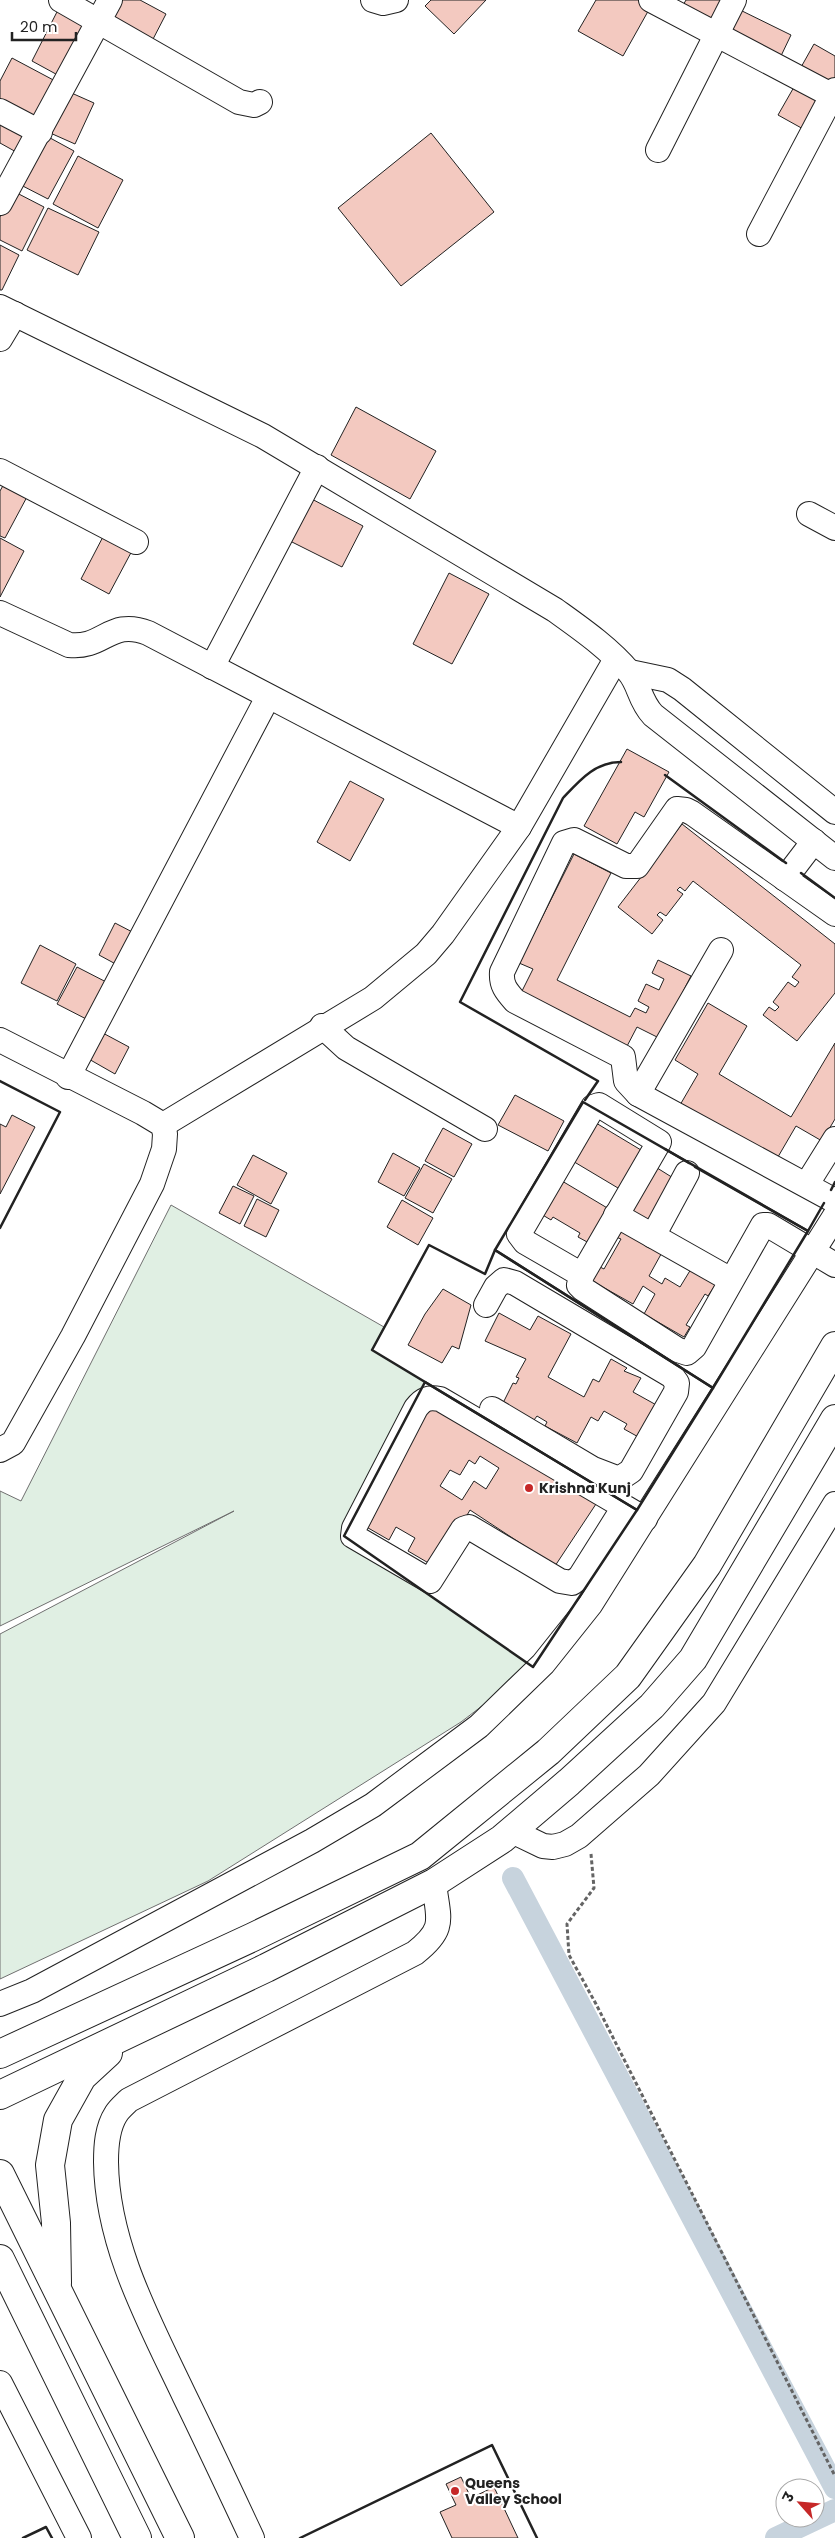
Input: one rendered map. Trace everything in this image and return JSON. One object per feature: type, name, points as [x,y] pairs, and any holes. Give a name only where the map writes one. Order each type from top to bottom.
[{"type":"main road","points":[[0,2054],[253,1937],[420,1856],[548,1752],[628,1676],[640,1660],[707,1565],[835,1346]]},
{"type":"main road","points":[[0,2095],[266,1968],[434,1883],[512,1831],[652,1706],[693,1660],[835,1420]]},
{"type":"main road","points":[[57,2290],[56,2223],[50,2165],[58,2120],[82,2077],[128,2034]]},
{"type":"main road","points":[[0,2174],[180,2538]]},
{"type":"main road","points":[[0,2259],[6,2279],[137,2538]]},
{"type":"street","points":[[61,0],[239,102],[254,105],[260,102]]},
{"type":"street","points":[[0,203],[110,0]]},
{"type":"street","points":[[373,0],[383,2],[396,0]]},
{"type":"street","points":[[651,0],[716,36],[834,94],[759,234]]},
{"type":"street","points":[[658,150],[734,0]]},
{"type":"street","points":[[0,112],[40,132]]},
{"type":"street","points":[[0,339],[7,310],[263,436],[555,610],[582,629],[623,666],[640,697],[653,715],[835,858]]},
{"type":"street","points":[[212,667],[317,467]]},
{"type":"street","points":[[0,471],[136,542]]},
{"type":"street","points":[[808,514],[835,528]]},
{"type":"street","points":[[0,613],[60,641],[80,646],[123,628],[139,629],[519,827]]},
{"type":"street","points":[[623,666],[668,680],[682,689],[835,812]]},
{"type":"street","points":[[162,1125],[322,1026],[373,998],[426,954],[519,827],[623,666]]},
{"type":"street","points":[[68,1077],[268,697]]},
{"type":"street","points":[[835,914],[692,814],[682,809],[673,813],[637,866],[626,866],[574,840],[564,844],[502,972],[503,987],[515,1001],[623,1057],[626,1081],[638,1094],[807,1184],[835,1201]]},
{"type":"street","points":[[785,879],[814,841]]},
{"type":"street","points":[[638,1094],[721,950]]},
{"type":"street","points":[[322,1026],[346,1048],[485,1129]]},
{"type":"street","points":[[0,1040],[162,1125],[165,1134],[164,1149],[152,1184],[139,1210],[31,1414],[13,1444],[0,1450]]},
{"type":"street","points":[[582,1275],[525,1242],[519,1234],[593,1107],[599,1105],[659,1142],[582,1275],[579,1285],[583,1289],[678,1350],[687,1353],[694,1347],[731,1280],[765,1225],[835,1265]]},
{"type":"street","points":[[807,1184],[835,1138]]},
{"type":"street","points":[[653,1236],[687,1173]]},
{"type":"street","points":[[616,1215],[731,1280]]},
{"type":"street","points":[[0,2004],[32,1991],[312,1841],[373,1805],[479,1726],[543,1664],[590,1605],[835,1216]]},
{"type":"street","points":[[486,1305],[500,1283],[504,1280],[515,1283],[676,1381],[676,1392],[627,1476],[619,1479],[605,1476],[492,1409]]},
{"type":"street","points":[[624,1507],[580,1576],[572,1583],[560,1581],[468,1527],[463,1529],[430,1581],[353,1536],[354,1528],[416,1408],[422,1400],[431,1397],[440,1399],[645,1519]]},
{"type":"street","points":[[627,1476],[658,1497]]},
{"type":"street","points":[[512,1831],[543,1846],[553,1847],[565,1844],[578,1836],[649,1775],[693,1728],[714,1702],[835,1504]]},
{"type":"street","points":[[252,2538],[143,2309],[121,2252],[111,2212],[107,2176],[106,2146],[110,2128],[116,2113],[129,2100],[415,1953],[431,1941],[440,1920],[434,1883]]},
{"type":"street","points":[[0,2383],[79,2538]]},
{"type":"path","points":[[591,1853],[594,1888],[567,1924],[569,1955],[596,2004],[835,2476]]},
{"type":"green space","points":[[171,1205],[384,1327],[372,1350],[425,1382],[344,1536],[533,1667],[461,1722],[208,1881],[0,1979],[0,1634],[234,1511],[0,1626],[0,1491],[21,1501]]},
{"type":"building","points":[[111,0],[140,0],[166,14],[151,43],[102,16]]},
{"type":"building","points":[[431,0],[486,0],[454,34],[425,6]]},
{"type":"building","points":[[596,0],[641,0],[651,6],[623,56],[578,31]]},
{"type":"building","points":[[686,0],[727,0],[713,24],[682,7]]},
{"type":"building","points":[[61,4],[94,21],[65,79],[32,61]]},
{"type":"building","points":[[734,7],[791,35],[780,58],[723,29]]},
{"type":"building","points":[[814,44],[835,56],[835,82],[832,87],[800,69]]},
{"type":"building","points":[[12,58],[59,83],[38,124],[0,104],[0,81]]},
{"type":"building","points":[[798,80],[824,95],[805,130],[778,115]]},
{"type":"building","points":[[67,91],[94,103],[75,144],[48,132]]},
{"type":"building","points":[[0,115],[30,132],[18,153],[0,143]]},
{"type":"building","points":[[41,133],[74,151],[48,199],[15,182]]},
{"type":"building","points":[[431,133],[494,212],[401,286],[338,208]]},
{"type":"building","points":[[78,156],[123,180],[98,228],[53,204]]},
{"type":"building","points":[[13,191],[44,207],[22,251],[0,240],[0,217]]},
{"type":"building","points":[[48,208],[99,232],[78,275],[27,250]]},
{"type":"building","points":[[0,245],[19,255],[2,290],[0,290]]},
{"type":"building","points":[[356,407],[436,451],[410,499],[331,455]]},
{"type":"building","points":[[5,482],[28,495],[5,538],[0,536],[0,491]]},
{"type":"building","points":[[308,497],[363,526],[342,567],[286,539]]},
{"type":"building","points":[[106,531],[134,547],[109,594],[81,579]]},
{"type":"building","points":[[0,538],[24,551],[0,597]]},
{"type":"building","points":[[449,573],[489,594],[452,664],[413,644]]},
{"type":"building","points":[[627,749],[669,772],[644,817],[635,812],[617,844],[584,826]]},
{"type":"building","points":[[350,781],[384,799],[350,861],[317,842]]},
{"type":"building","points":[[682,824],[835,944],[835,993],[797,1041],[763,1015],[769,1007],[775,1011],[779,1007],[773,1002],[788,982],[795,987],[799,982],[792,977],[801,965],[693,881],[685,891],[680,887],[677,890],[683,894],[666,916],[660,912],[657,915],[663,920],[652,934],[618,907]]},
{"type":"building","points":[[574,854],[611,873],[557,980],[630,1017],[635,1008],[646,1013],[649,1007],[638,1001],[646,984],[659,990],[664,979],[652,973],[658,960],[691,976],[659,1038],[637,1027],[625,1050],[519,997],[533,969],[519,963]]},
{"type":"building","points":[[115,923],[140,936],[123,968],[99,955]]},
{"type":"building","points":[[40,945],[76,964],[57,1001],[21,983]]},
{"type":"building","points":[[77,967],[114,986],[94,1023],[57,1004]]},
{"type":"building","points":[[708,1003],[747,1026],[719,1074],[791,1117],[835,1043],[835,1119],[822,1141],[796,1126],[775,1162],[680,1105],[698,1074],[675,1060]]},
{"type":"building","points":[[101,1032],[129,1047],[115,1074],[87,1058]]},
{"type":"building","points":[[515,1095],[564,1121],[548,1151],[498,1125]]},
{"type":"building","points":[[12,1115],[35,1127],[0,1194],[0,1124],[6,1127]]},
{"type":"building","points":[[591,1120],[646,1153],[623,1191],[571,1160]]},
{"type":"building","points":[[443,1128],[472,1144],[454,1177],[425,1161]]},
{"type":"building","points":[[393,1153],[420,1168],[404,1196],[378,1182]]},
{"type":"building","points":[[253,1155],[287,1173],[271,1204],[237,1185]]},
{"type":"building","points":[[424,1164],[452,1179],[433,1213],[405,1198]]},
{"type":"building","points":[[654,1166],[678,1181],[650,1227],[626,1212]]},
{"type":"building","points":[[557,1178],[609,1209],[589,1243],[578,1237],[580,1233],[553,1217],[551,1220],[536,1211]]},
{"type":"building","points":[[233,1186],[254,1196],[240,1224],[219,1213]]},
{"type":"building","points":[[257,1199],[279,1210],[266,1237],[244,1226]]},
{"type":"building","points":[[402,1200],[433,1218],[418,1245],[387,1227]]},
{"type":"building","points":[[624,1224],[665,1247],[649,1276],[662,1284],[665,1278],[680,1287],[691,1269],[716,1284],[708,1296],[705,1294],[686,1325],[690,1327],[684,1337],[644,1314],[655,1294],[643,1286],[633,1304],[592,1281],[600,1267],[604,1269],[621,1239],[616,1237]]},
{"type":"building","points":[[443,1289],[471,1305],[459,1349],[452,1346],[442,1363],[408,1345],[425,1314]]},
{"type":"building","points":[[499,1313],[530,1330],[538,1316],[571,1334],[548,1377],[584,1397],[593,1379],[599,1382],[611,1359],[627,1368],[624,1371],[641,1378],[633,1392],[660,1407],[642,1439],[624,1429],[627,1424],[604,1411],[598,1421],[591,1417],[577,1443],[545,1426],[547,1422],[537,1416],[534,1420],[503,1403],[513,1383],[516,1384],[519,1378],[516,1377],[526,1359],[485,1341]]},
{"type":"building","name":"Krishna Kunj","points":[[431,1405],[502,1443],[596,1504],[555,1566],[470,1510],[437,1568],[408,1551],[415,1538],[396,1527],[389,1540],[363,1525]],"holes":[[[480,1456],[499,1468],[486,1489],[474,1481],[462,1500],[440,1486],[450,1470],[460,1475],[469,1460],[475,1464]]]},
{"type":"building","points":[[461,2477],[471,2498],[494,2487],[518,2538],[452,2538],[440,2512],[456,2505],[446,2484]]},
{"type":"waterway","points":[[513,1878],[835,2488]]},
{"type":"waterway","points":[[776,2538],[835,2510]]},
{"type":"wall","points":[[585,1100],[598,1081],[460,1002],[563,798],[589,773],[603,765],[621,762]]},
{"type":"wall","points":[[665,775],[786,863]]},
{"type":"wall","points":[[801,873],[835,898]]},
{"type":"wall","points":[[0,1081],[60,1112],[0,1228]]},
{"type":"wall","points":[[583,1102],[808,1231],[713,1388],[495,1250],[583,1102]]},
{"type":"wall","points":[[665,1149],[689,1163]]},
{"type":"wall","points":[[695,1167],[808,1231],[824,1203]]},
{"type":"wall","points":[[831,1190],[835,1182]]},
{"type":"wall","points":[[429,1245],[485,1274],[495,1250],[713,1388],[637,1510],[372,1350],[429,1245]]},
{"type":"wall","points":[[425,1382],[637,1510],[533,1667],[344,1536],[425,1382]]},
{"type":"wall","points":[[300,2538],[492,2445],[537,2538]]},
{"type":"wall","points":[[23,2538],[46,2527],[52,2538]]},
{"type":"place","name":"Krishna Kunj","points":[[529,1488]]},
{"type":"place","name":"Queens Valley School","points":[[455,2491]]}]
